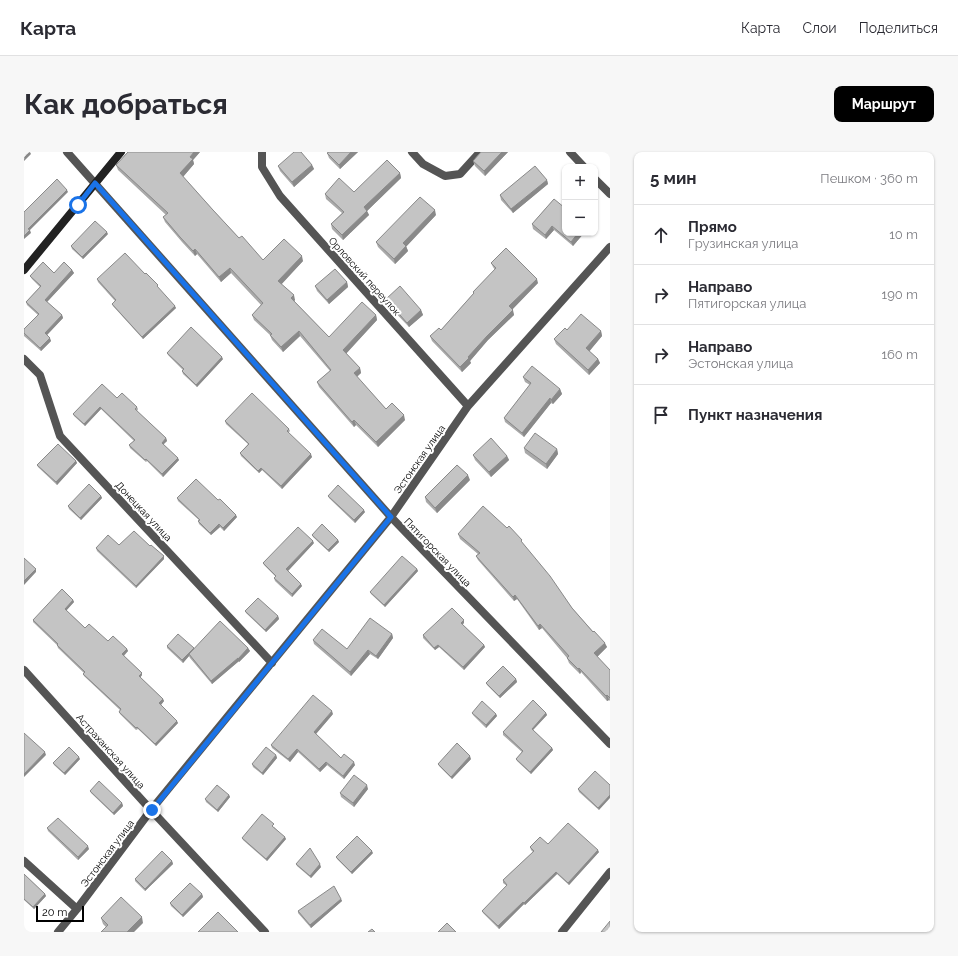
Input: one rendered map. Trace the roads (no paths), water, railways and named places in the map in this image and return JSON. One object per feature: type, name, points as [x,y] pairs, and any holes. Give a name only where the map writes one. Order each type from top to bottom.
[{"type":"main road","points":[[24,270],[121,152]]},
{"type":"street","name":"Пятигорская улица","points":[[67,152],[391,517],[610,744]]},
{"type":"street","name":"Орловский переулок","points":[[262,152],[262,167],[280,196],[468,406]]},
{"type":"street","points":[[412,152],[423,164],[445,176],[460,174],[480,152]]},
{"type":"street","points":[[570,152],[581,164]]},
{"type":"street","points":[[598,181],[610,194]]},
{"type":"street","name":"Эстонская улица","points":[[58,932],[152,810],[391,517],[468,406],[610,247]]},
{"type":"street","name":"Донецкая улица","points":[[24,359],[40,375],[60,436],[272,663]]},
{"type":"street","name":"Астраханская улица","points":[[24,670],[265,932]]},
{"type":"street","points":[[24,861],[77,909]]},
{"type":"street","points":[[562,932],[610,872]]}]
